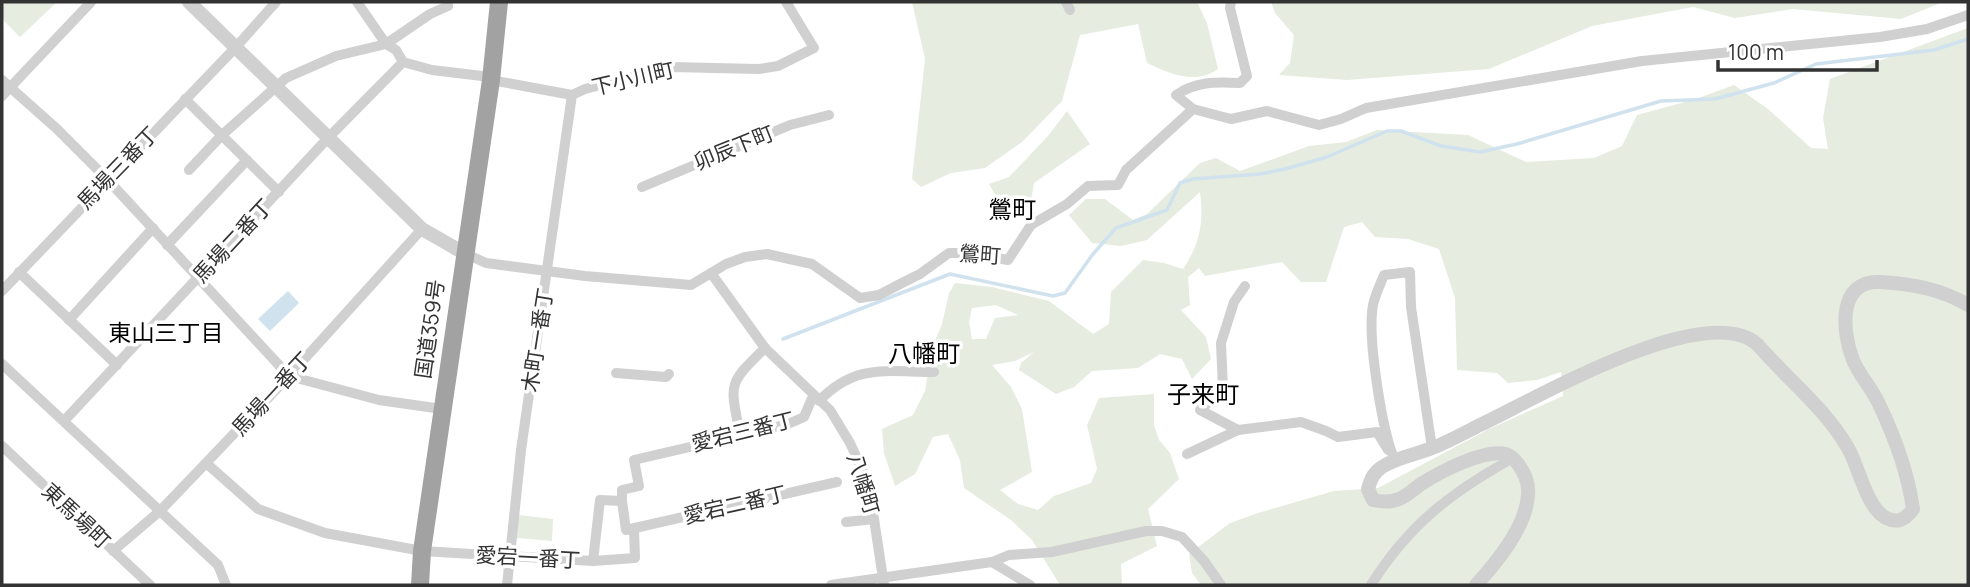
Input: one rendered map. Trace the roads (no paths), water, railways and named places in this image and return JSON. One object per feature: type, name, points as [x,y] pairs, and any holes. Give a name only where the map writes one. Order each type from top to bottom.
[{"type":"highway","name":"国道359号","points":[[420,585],[422,551],[491,80],[499,2]]},
{"type":"street","points":[[91,2],[4,88],[57,129],[107,179],[289,376],[379,400],[442,409]]},
{"type":"street","points":[[189,2],[422,229],[464,253],[486,263],[691,285],[711,273]]},
{"type":"street","name":"馬場三番丁","points":[[2,291],[276,2]]},
{"type":"street","points":[[357,2],[386,44],[396,50],[403,62]]},
{"type":"street","points":[[188,170],[276,85],[336,56],[386,44],[430,14],[448,6],[448,2]]},
{"type":"street","name":"下小川町","points":[[403,62],[432,70],[482,76],[572,95],[585,89],[671,66],[759,69],[778,66],[814,48],[786,2]]},
{"type":"street","points":[[1231,2],[1230,8],[1247,76],[1240,83],[1203,83],[1186,88],[1176,95],[1193,109],[1231,118],[1266,111],[1319,125],[1341,119],[1366,107],[1643,61],[1880,37],[1927,29],[1968,15]]},
{"type":"street","name":"馬場二番丁","points":[[64,421],[328,138],[403,62]]},
{"type":"street","name":"木町一番丁","points":[[508,585],[521,450],[572,95]]},
{"type":"street","points":[[185,99],[279,192]]},
{"type":"street","name":"鶯町","points":[[711,273],[745,257],[767,254],[812,264],[860,298],[879,295],[920,274],[949,253],[971,253],[1008,260],[1031,225],[1067,204],[1088,186],[1118,185],[1126,170],[1193,109]]},
{"type":"street","name":"卯辰下町","points":[[642,187],[782,128],[828,115]]},
{"type":"street","points":[[167,245],[247,160]]},
{"type":"street","points":[[69,320],[153,228]]},
{"type":"street","name":"馬場一番丁","points":[[113,551],[160,511],[289,376],[422,229]]},
{"type":"street","points":[[19,272],[117,365]]},
{"type":"street","points":[[1394,459],[1380,408],[1372,322],[1373,304],[1384,275],[1410,272],[1411,307],[1432,448]]},
{"type":"street","name":"八幡町","points":[[711,273],[765,348],[830,410],[850,443],[863,471],[874,519],[883,582]]},
{"type":"street","points":[[1476,585],[1508,546],[1521,519],[1528,494],[1525,473],[1513,458],[1506,454],[1486,455],[1438,474],[1401,499],[1385,503],[1373,500],[1368,489],[1372,476],[1394,459],[1432,448],[1633,352],[1661,343],[1712,333],[1732,332],[1748,336],[1830,420],[1857,466],[1876,510],[1886,518],[1898,521],[1907,518],[1913,509],[1901,460],[1877,400],[1854,363],[1848,345],[1845,305],[1853,291],[1864,283],[1876,282],[1931,289],[1968,305]]},
{"type":"street","points":[[1238,430],[1200,410],[1223,389],[1221,343],[1234,302],[1245,286]]},
{"type":"street","points":[[740,434],[733,389],[738,374],[765,348]]},
{"type":"street","points":[[2,364],[218,565],[227,585],[214,585]]},
{"type":"street","points":[[816,398],[862,372],[934,372]]},
{"type":"street","points":[[616,373],[666,377],[669,374]]},
{"type":"street","name":"愛宕三番丁","points":[[622,501],[622,490],[639,486],[634,460],[784,425],[804,417],[816,398]]},
{"type":"street","points":[[1186,454],[1238,430],[1301,422],[1326,430],[1338,438],[1377,432],[1394,459]]},
{"type":"street","name":"東馬場町","points":[[2,446],[150,585]]},
{"type":"street","points":[[1371,585],[1385,562],[1427,515],[1470,482],[1513,458]]},
{"type":"street","name":"愛宕一番丁","points":[[206,463],[258,509],[325,533],[422,551],[593,562],[635,558],[634,530]]},
{"type":"street","name":"愛宕二番丁","points":[[634,530],[837,482]]},
{"type":"street","points":[[593,562],[600,500],[622,501],[626,530],[634,530]]},
{"type":"street","points":[[846,522],[874,519]]},
{"type":"street","points":[[831,585],[883,582],[918,573],[992,562],[1009,555],[1052,552],[1146,531],[1162,531],[1182,537],[1221,585]]},
{"type":"street","points":[[992,562],[1030,585]]},
{"type":"street","points":[[918,573],[921,585]]},
{"type":"water","points":[[288,291],[299,303],[270,331],[258,319]]},
{"type":"waterway","points":[[783,339],[950,274],[1053,296],[1065,293],[1116,228],[1167,210],[1180,183],[1193,179],[1260,174],[1285,169],[1327,157],[1387,131],[1401,131],[1441,146],[1480,152],[1517,144],[1661,101],[1715,99],[1774,83],[1816,64],[1934,50],[1968,39]]},
{"type":"district","name":"鶯町","points":[[1012,210]]},
{"type":"district","name":"東山三丁目","points":[[166,333]]},
{"type":"district","name":"八幡町","points":[[924,354]]},
{"type":"district","name":"子来町","points":[[1203,395]]}]
